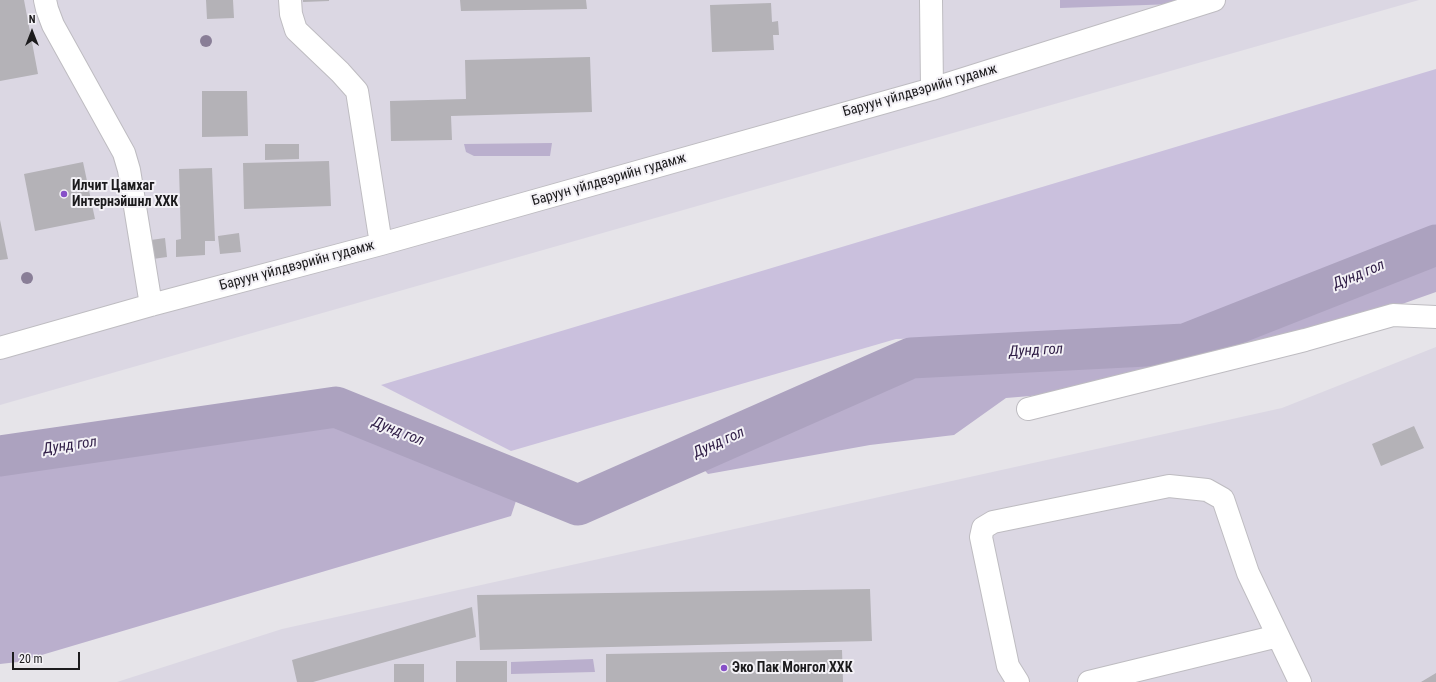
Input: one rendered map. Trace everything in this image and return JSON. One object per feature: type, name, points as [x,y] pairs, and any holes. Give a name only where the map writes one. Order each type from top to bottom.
[{"type":"street","points":[[46,0],[47,9],[53,26],[124,153],[129,170],[152,305]]},
{"type":"street","points":[[290,0],[291,14],[296,30],[357,91],[381,244]]},
{"type":"street","points":[[931,0],[932,89]]},
{"type":"street","name":"Баруун үйлдвэрийн гудамж","points":[[0,348],[152,305],[381,244],[932,89],[1214,0]]},
{"type":"street","points":[[1028,409],[1305,340],[1393,315],[1436,317]]},
{"type":"street","points":[[1018,682],[1008,666],[981,537],[983,528],[992,522],[1169,486],[1207,490],[1223,499],[1248,573],[1300,682]]},
{"type":"street","points":[[1089,682],[1278,636]]},
{"type":"shaded area","points":[[0,0],[1419,0],[0,405]]},
{"type":"shaded area","points":[[1060,0],[1205,0],[1203,3],[1060,8]]},
{"type":"shaded area","points":[[1436,69],[1436,232],[1201,329],[896,339],[511,451],[381,385]]},
{"type":"shaded area","points":[[552,143],[550,156],[474,156],[466,152],[464,144]]},
{"type":"shaded area","points":[[1436,252],[1436,292],[1176,384],[1006,398],[954,435],[870,445],[708,474],[677,441],[910,364],[1176,352]]},
{"type":"shaded area","points":[[1436,347],[1436,682],[117,682],[282,629],[1282,408]]},
{"type":"shaded area","points":[[339,418],[517,498],[511,516],[18,662],[0,664],[0,467]]},
{"type":"shaded area","points":[[593,659],[595,672],[511,674],[511,662]]},
{"type":"building","points":[[0,0],[24,0],[38,74],[0,81]]},
{"type":"building","points":[[206,0],[233,0],[234,18],[207,19]]},
{"type":"building","points":[[303,0],[329,0],[329,1],[303,2]]},
{"type":"building","points":[[460,0],[586,0],[587,9],[461,11]]},
{"type":"building","points":[[771,3],[772,22],[778,21],[779,35],[773,35],[774,50],[712,52],[710,5]]},
{"type":"building","points":[[590,57],[592,112],[451,116],[452,140],[391,141],[390,101],[466,99],[465,60]]},
{"type":"building","points":[[202,91],[247,91],[248,136],[202,137]]},
{"type":"building","points":[[265,144],[299,144],[299,159],[265,160]]},
{"type":"building","points":[[329,161],[331,206],[244,209],[243,163]]},
{"type":"building","points":[[83,162],[95,219],[35,231],[24,174]]},
{"type":"building","points":[[212,168],[215,241],[205,241],[205,255],[176,257],[176,240],[181,239],[179,169]]},
{"type":"building","points":[[0,220],[8,259],[0,260]]},
{"type":"building","points":[[239,233],[241,252],[220,254],[218,236]]},
{"type":"building","points":[[165,238],[167,257],[146,260],[144,241]]},
{"type":"building","points":[[1414,426],[1424,448],[1381,466],[1372,444]]},
{"type":"building","points":[[870,589],[872,641],[480,650],[477,595]]},
{"type":"building","points":[[472,607],[476,637],[313,682],[297,682],[292,660]]},
{"type":"building","name":"Эко Пак Монгол ХХК","points":[[842,650],[843,682],[606,682],[606,654]]},
{"type":"building","points":[[456,661],[507,661],[507,682],[456,682]]},
{"type":"building","points":[[394,664],[424,664],[424,682],[394,682]]},
{"type":"building","points":[[1436,673],[1436,682],[1421,682]]},
{"type":"waterway","name":"Дунд гол","points":[[0,456],[336,407],[578,505],[911,358],[1185,344],[1436,245]]},
{"type":"place","name":"Илчит Цамхаг Интернэйшнл ХХК","points":[[64,194]]},
{"type":"place","name":"Эко Пак Монгол ХХК","points":[[724,668]]}]
